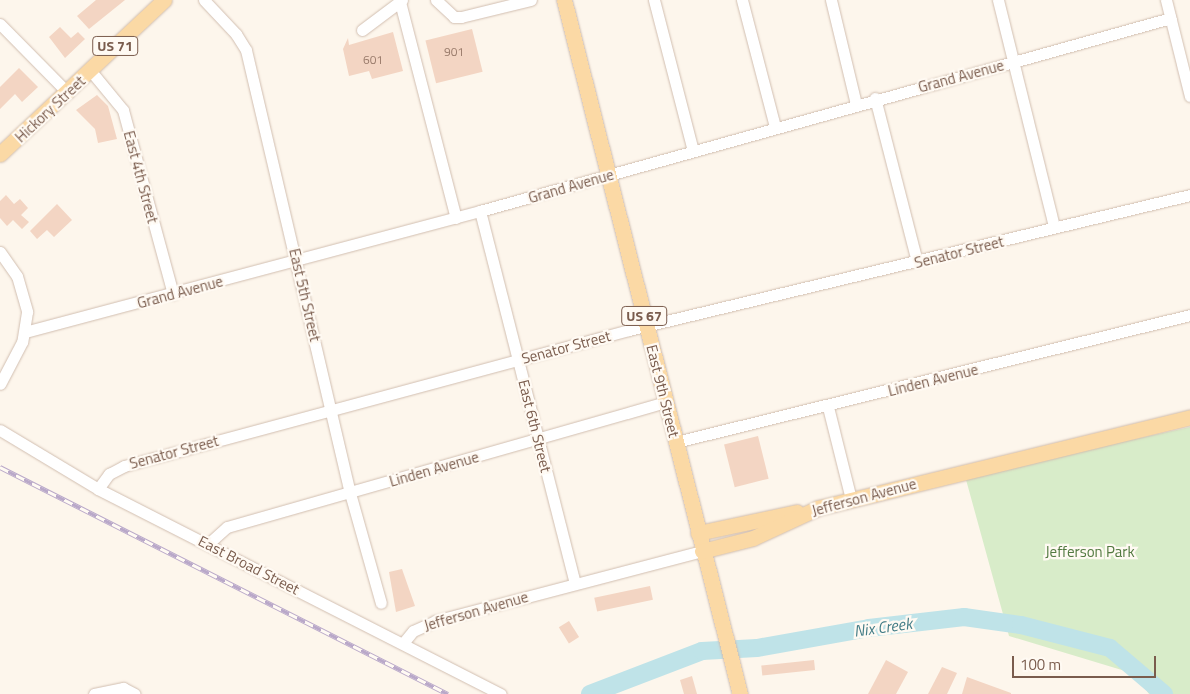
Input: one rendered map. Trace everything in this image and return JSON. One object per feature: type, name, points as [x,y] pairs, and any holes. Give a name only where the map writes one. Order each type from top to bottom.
[{"type":"main road","name":"Hickory Street","points":[[0,154],[68,93],[164,0]]},
{"type":"main road","name":"East 9th Street","points":[[564,0],[607,176],[648,328],[702,551],[740,694]]},
{"type":"main road","name":"Jefferson Avenue","points":[[702,551],[753,538],[811,510],[1187,417]]},
{"type":"main road","points":[[698,533],[811,510]]},
{"type":"street","name":"East 5th Street","points":[[204,0],[244,45],[298,259],[350,493],[381,603]]},
{"type":"street","points":[[436,0],[454,17],[461,17],[531,0]]},
{"type":"street","points":[[654,0],[693,151]]},
{"type":"street","points":[[742,0],[775,126]]},
{"type":"street","points":[[831,0],[856,104]]},
{"type":"street","points":[[998,0],[1054,228]]},
{"type":"street","points":[[1166,0],[1190,96]]},
{"type":"street","points":[[362,30],[401,1],[456,218]]},
{"type":"street","name":"Grand Avenue","points":[[25,332],[456,218],[874,98],[1171,18]]},
{"type":"street","points":[[0,24],[68,93]]},
{"type":"street","name":"East 4th Street","points":[[90,70],[123,110],[173,294]]},
{"type":"street","points":[[874,98],[917,262]]},
{"type":"street","name":"Senator Street","points":[[98,489],[108,474],[124,466],[518,360],[1190,195]]},
{"type":"street","name":"East 6th Street","points":[[480,211],[575,583]]},
{"type":"street","points":[[0,252],[15,271],[24,293],[25,332],[1,382]]},
{"type":"street","name":"Linden Avenue","points":[[676,442],[828,407],[1190,315]]},
{"type":"street","name":"Linden Avenue","points":[[208,544],[227,528],[666,402]]},
{"type":"street","points":[[828,407],[851,499]]},
{"type":"street","name":"East Broad Street","points":[[0,430],[98,489],[404,642],[501,694]]},
{"type":"street","name":"Jefferson Avenue","points":[[404,642],[413,631],[435,621],[702,551]]},
{"type":"street","points":[[94,694],[115,689],[134,692]]},
{"type":"green space","name":"Jefferson Park","points":[[1190,427],[1190,694],[1149,694],[1135,674],[1009,636],[965,476]]},
{"type":"building","points":[[96,0],[125,0],[89,29],[77,16]]},
{"type":"building","points":[[60,27],[71,38],[78,32],[85,39],[65,58],[49,37]]},
{"type":"building","points":[[472,29],[483,72],[436,83],[425,41]]},
{"type":"building","points":[[393,32],[403,71],[372,79],[369,71],[349,76],[343,49],[348,38],[349,45]]},
{"type":"building","points":[[19,68],[38,87],[22,102],[15,94],[0,109],[0,87]]},
{"type":"building","points":[[97,95],[108,106],[117,139],[98,143],[95,129],[76,110]]},
{"type":"building","points":[[6,195],[14,204],[20,199],[28,208],[21,215],[29,222],[22,229],[13,220],[7,226],[0,218],[0,201]]},
{"type":"building","points":[[57,204],[72,220],[54,237],[47,230],[37,239],[30,231]]},
{"type":"building","points":[[758,436],[769,479],[735,487],[724,444]]},
{"type":"building","points":[[402,569],[415,606],[396,612],[389,572]]},
{"type":"building","points":[[650,586],[653,600],[597,612],[594,598]]},
{"type":"building","points":[[569,621],[579,637],[569,643],[559,627]]},
{"type":"building","points":[[814,660],[815,670],[762,675],[761,666]]},
{"type":"building","points":[[886,660],[908,672],[896,694],[868,694]]},
{"type":"building","points":[[942,667],[957,673],[947,694],[928,694]]},
{"type":"building","points":[[692,676],[697,694],[684,694],[680,680]]},
{"type":"building","points":[[967,677],[1011,693],[1011,694],[962,694]]},
{"type":"waterway","name":"Nix Creek","points":[[590,694],[702,651],[757,648],[869,628],[964,617],[1021,625],[1110,648],[1164,694]]},
{"type":"railway","points":[[0,467],[448,694]]}]
